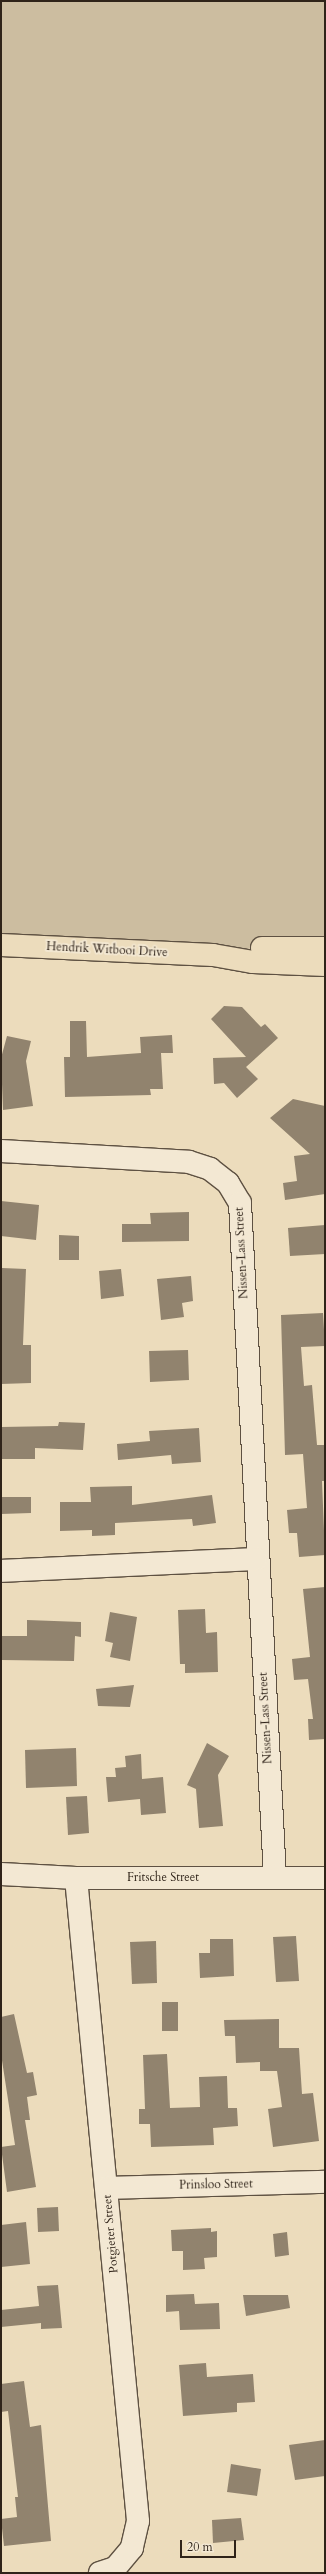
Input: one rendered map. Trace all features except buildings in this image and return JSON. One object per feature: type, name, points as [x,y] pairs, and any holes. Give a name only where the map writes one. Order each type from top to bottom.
[{"type":"main road","name":"Hendrik Witbooi Drive","points":[[1,945],[213,955],[253,962],[325,965]]},
{"type":"main road","name":"Hendrik Witbooi Drive","points":[[213,955],[252,948],[325,948]]},
{"type":"street","name":"Nissen-Lass Street","points":[[1,1151],[189,1162],[210,1169],[228,1183],[240,1203],[256,1559],[275,1878]]},
{"type":"street","points":[[1,1571],[256,1559]]},
{"type":"street","name":"Fritsche Street","points":[[1,1874],[76,1878],[325,1878]]},
{"type":"street","name":"Potgieter Street","points":[[76,1878],[138,2521],[132,2548],[115,2568],[100,2573]]},
{"type":"street","name":"Prinsloo Street","points":[[107,2188],[325,2182]]},
{"type":"shaded area","points":[[1,1],[325,1],[325,948],[253,948],[213,955],[1,945]]}]
